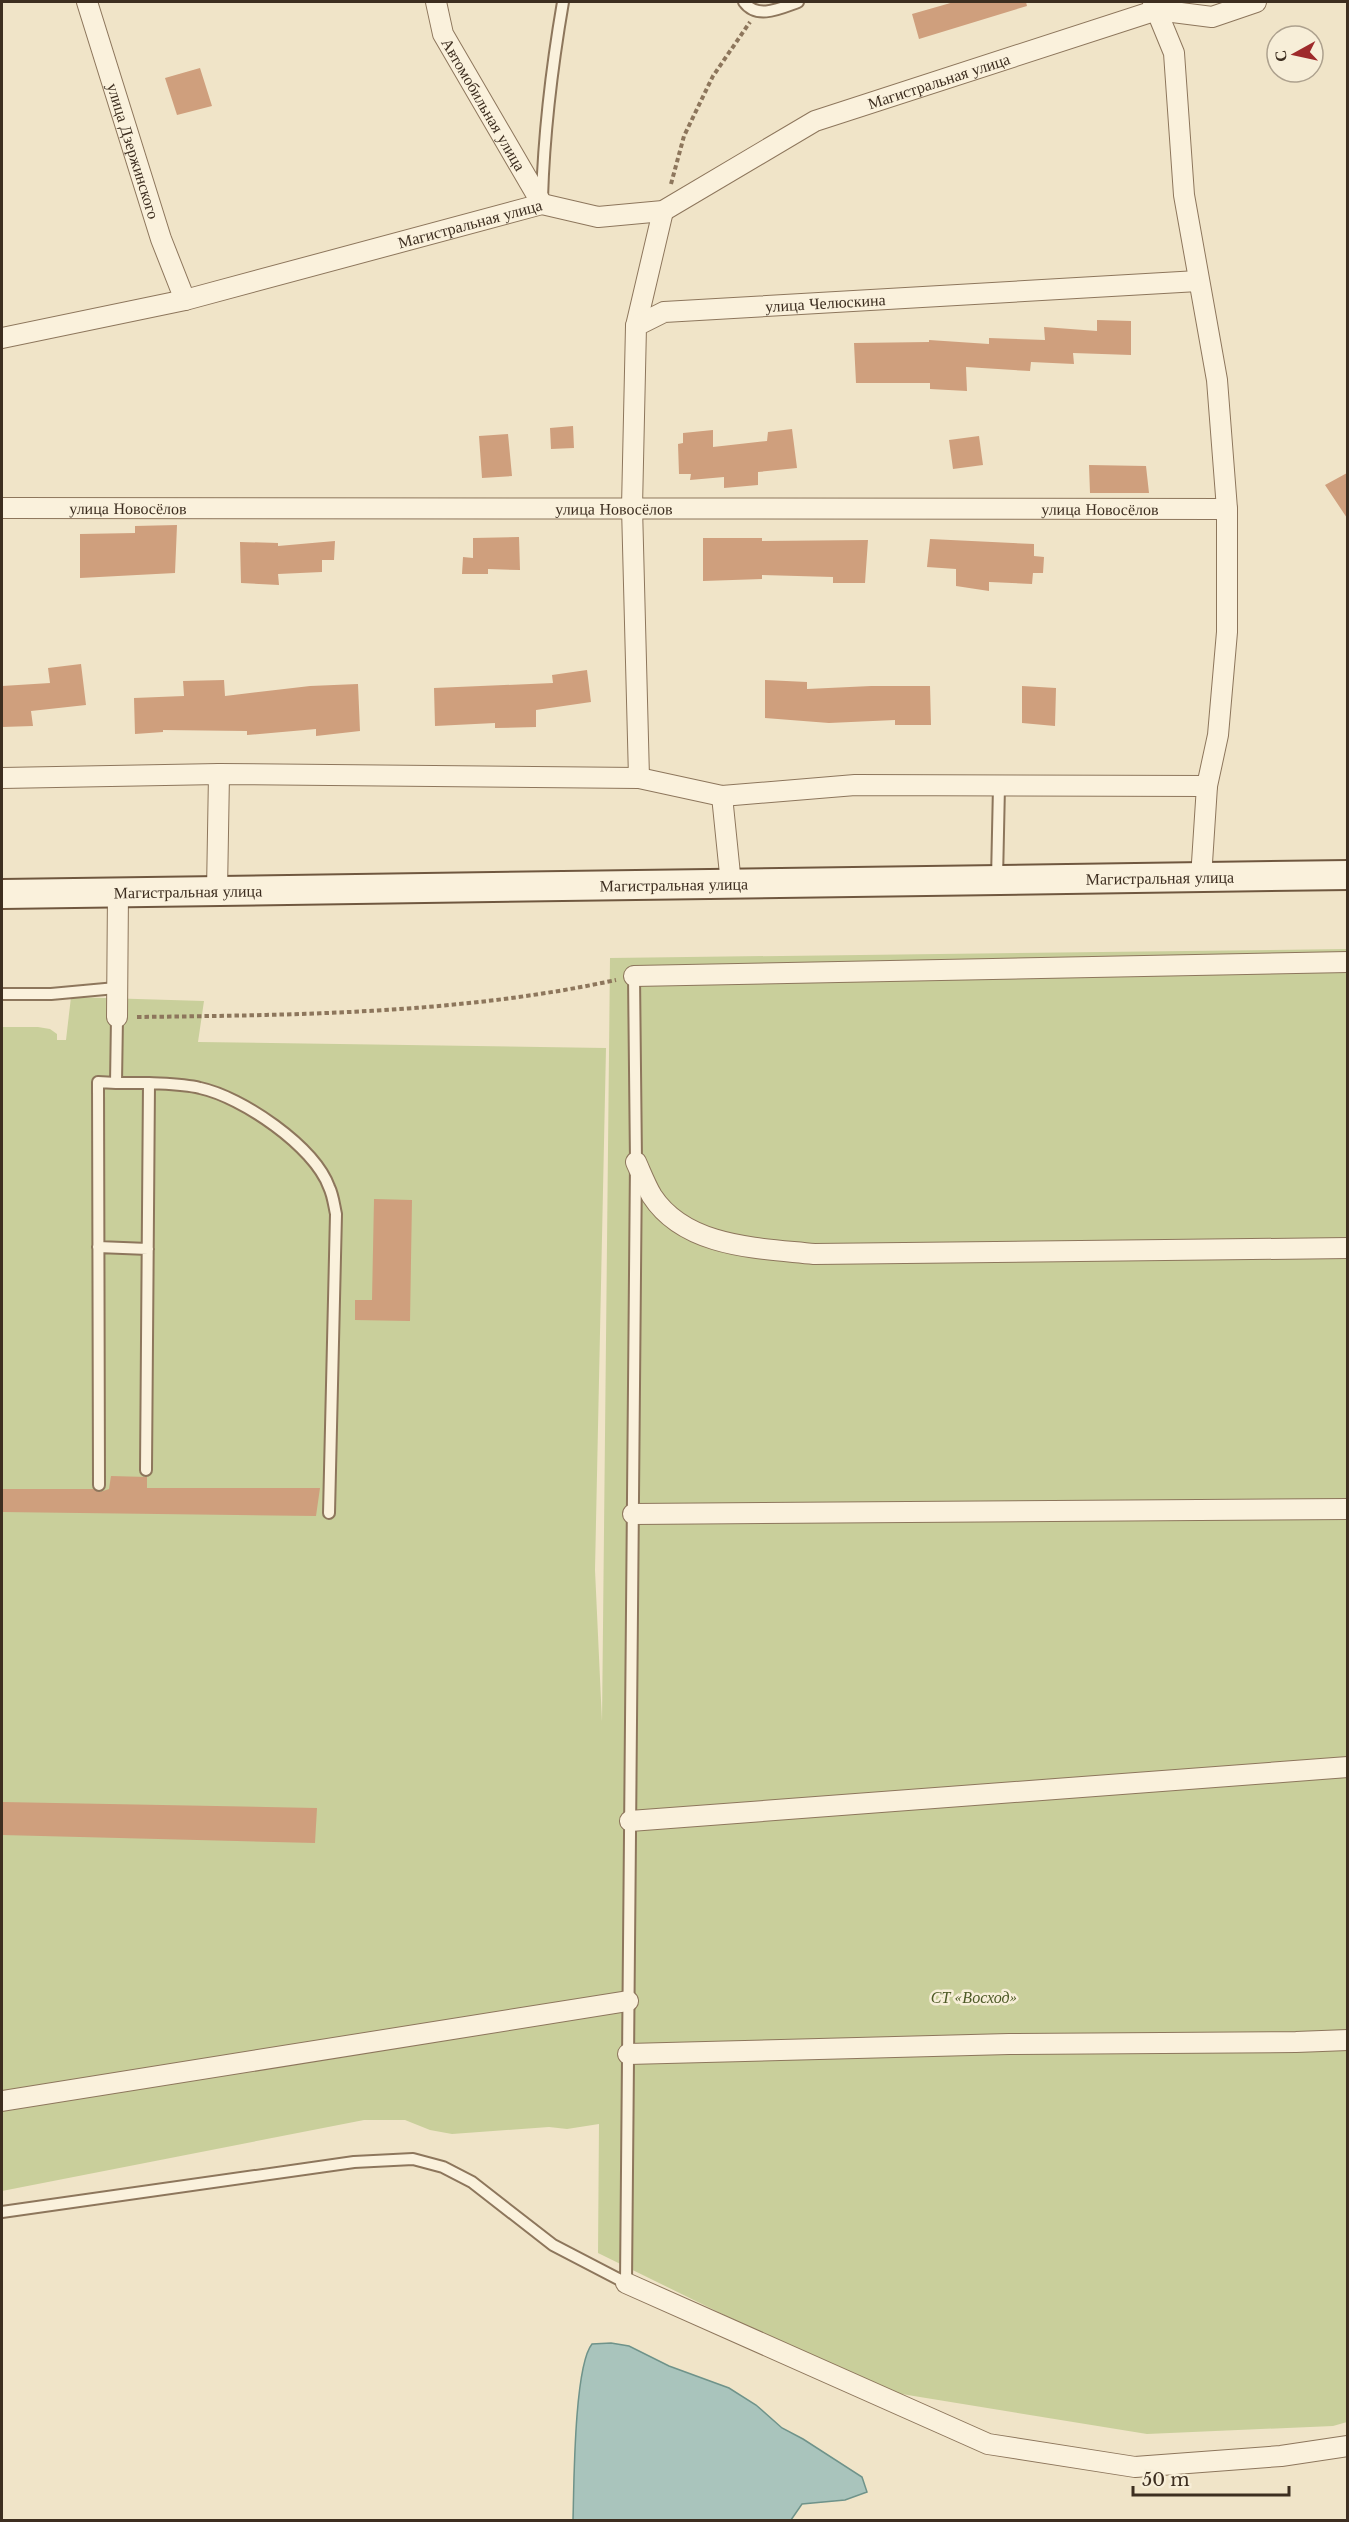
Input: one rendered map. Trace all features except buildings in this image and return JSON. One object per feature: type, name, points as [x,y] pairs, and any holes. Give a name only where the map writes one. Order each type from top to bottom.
[{"type":"main road","name":"Магистральная улица","points":[[2,894],[1347,875]]},
{"type":"street","name":"улица Дзержинского","points":[[87,2],[161,239],[185,300]]},
{"type":"street","name":"Автомобильная улица","points":[[436,2],[443,34],[542,204]]},
{"type":"street","points":[[1155,6],[1212,17],[1256,2]]},
{"type":"street","name":"Магистральная улица","points":[[2,338],[185,300],[542,204],[598,217],[663,211],[816,121],[1155,6]]},
{"type":"street","points":[[1155,6],[1174,53],[1184,195],[1217,381],[1227,509],[1227,632],[1218,735],[1208,786],[1201,878]]},
{"type":"street","points":[[639,778],[632,507],[636,326],[663,211]]},
{"type":"street","name":"улица Челюскина","points":[[636,326],[664,312],[1198,280]]},
{"type":"street","name":"улица Новосёлов","points":[[2,508],[1227,509]]},
{"type":"street","points":[[2,778],[219,774],[639,778],[722,796],[855,785],[1208,786]]},
{"type":"street","points":[[217,891],[219,774]]},
{"type":"street","points":[[722,796],[731,884]]},
{"type":"street","points":[[117,1017],[118,892]]},
{"type":"street","points":[[634,976],[1347,962]]},
{"type":"street","points":[[636,1162],[652,1196],[669,1216],[695,1233],[745,1246],[768,1249],[814,1254],[1347,1248]]},
{"type":"street","points":[[633,1514],[1347,1509]]},
{"type":"street","points":[[630,1821],[1347,1767]]},
{"type":"street","points":[[2,2101],[628,2001]]},
{"type":"street","points":[[628,2054],[1009,2043],[1347,2040]]},
{"type":"street","points":[[626,2283],[988,2444],[1135,2467],[1281,2456],[1347,2446]]},
{"type":"lane","points":[[542,204],[544,147],[555,48],[563,2]]},
{"type":"lane","points":[[744,2],[758,11],[770,12],[798,2]]},
{"type":"lane","points":[[997,881],[999,786]]},
{"type":"lane","points":[[2,2212],[354,2162],[413,2159],[443,2167],[472,2182],[553,2245],[626,2283],[636,1162],[634,976]]},
{"type":"lane","points":[[2,994],[51,994],[116,988]]},
{"type":"lane","points":[[116,1083],[117,1017]]},
{"type":"lane","points":[[99,1485],[98,1082],[149,1083],[200,1088],[233,1099],[258,1114],[288,1137],[312,1161],[329,1186],[336,1214],[329,1513]]},
{"type":"lane","points":[[146,1470],[149,1083]]},
{"type":"lane","points":[[98,1247],[148,1249]]},
{"type":"path","points":[[663,211],[684,136],[713,76],[758,11]]},
{"type":"path","points":[[117,1017],[289,1015],[418,1009],[574,989],[634,976]]},
{"type":"green space","name":"СТ «Восход»","points":[[1347,949],[1347,2422],[1333,2426],[1147,2434],[877,2390],[598,2253],[599,2124],[567,2129],[549,2127],[452,2134],[430,2130],[405,2120],[364,2120],[2,2191],[2,1027],[50,1029],[57,1034],[57,1040],[66,1040],[71,997],[204,1001],[198,1042],[606,1048],[595,1570],[602,1722],[610,958]]},
{"type":"water","points":[[611,2343],[629,2346],[669,2366],[729,2388],[756,2405],[782,2428],[862,2477],[867,2492],[845,2500],[802,2504],[791,2520],[573,2520],[578,2401],[586,2357],[592,2344]]}]
